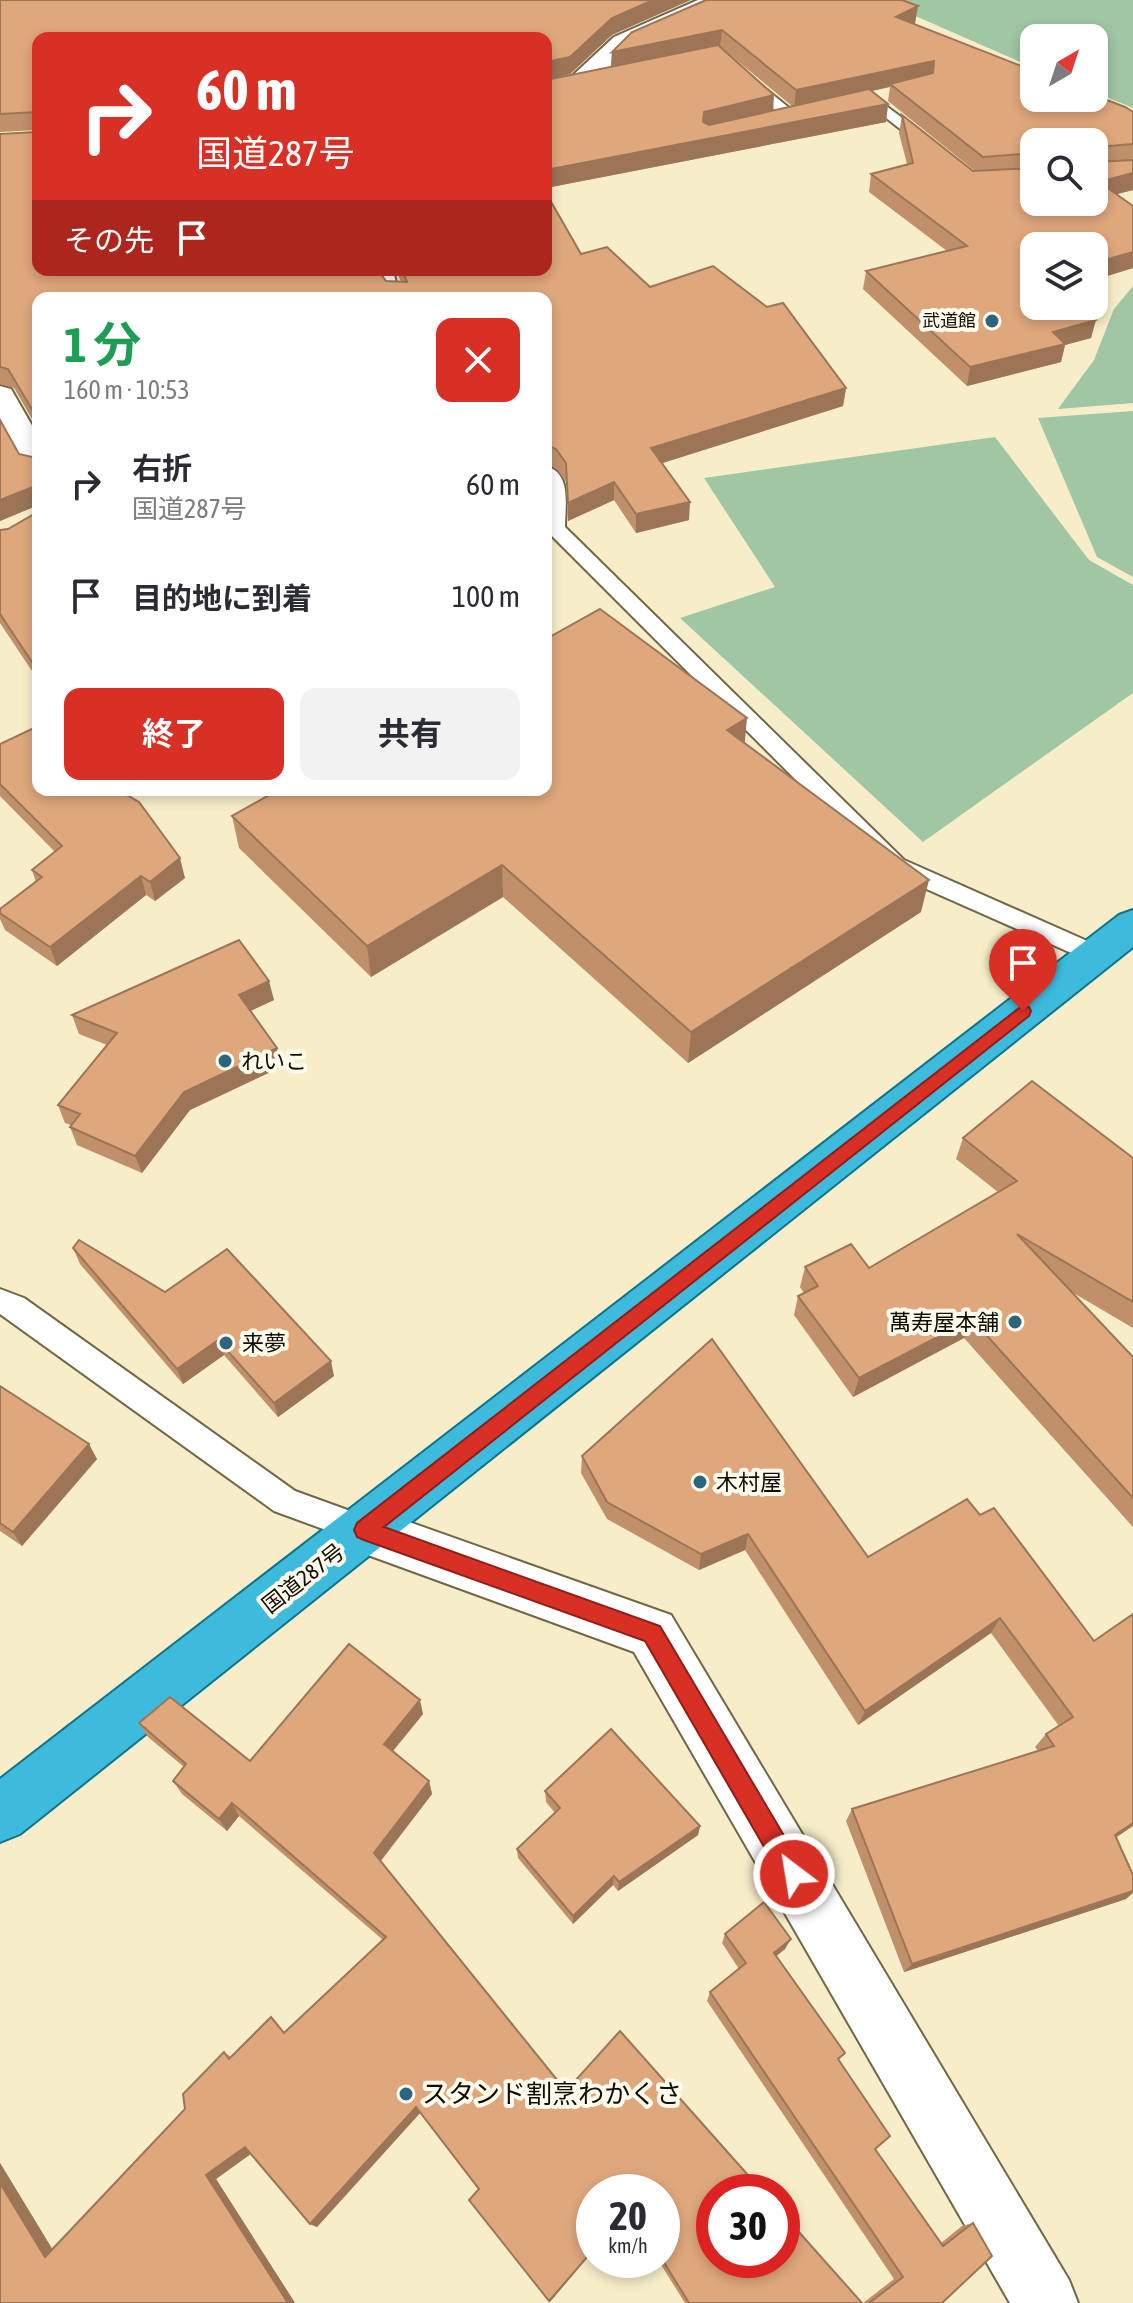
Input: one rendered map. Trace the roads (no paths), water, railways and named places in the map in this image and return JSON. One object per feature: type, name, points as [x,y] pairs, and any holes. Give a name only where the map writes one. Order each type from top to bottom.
[{"type":"highway","name":"国道287号","points":[[0,1814],[1133,925]]},
{"type":"street","points":[[552,88],[579,83],[622,42],[717,0]]},
{"type":"street","points":[[0,395],[32,453]]},
{"type":"street","points":[[364,1530],[652,1633],[1046,2303]]},
{"type":"lane","points":[[732,64],[783,118],[877,96],[941,155]]},
{"type":"lane","points":[[579,83],[608,77]]},
{"type":"lane","points":[[552,479],[556,484],[555,528],[896,866],[1095,954]]},
{"type":"lane","points":[[0,1301],[14,1307],[285,1501],[364,1530]]},
{"type":"place","name":"武道館","points":[[992,321]]},
{"type":"place","name":"れいこ","points":[[225,1061]]},
{"type":"place","name":"萬寿屋本舗","points":[[1015,1322]]},
{"type":"place","name":"来夢","points":[[226,1343]]},
{"type":"place","name":"木村屋","points":[[700,1482]]},
{"type":"place","name":"スタンド割烹わかくさ","points":[[406,2094]]}]
